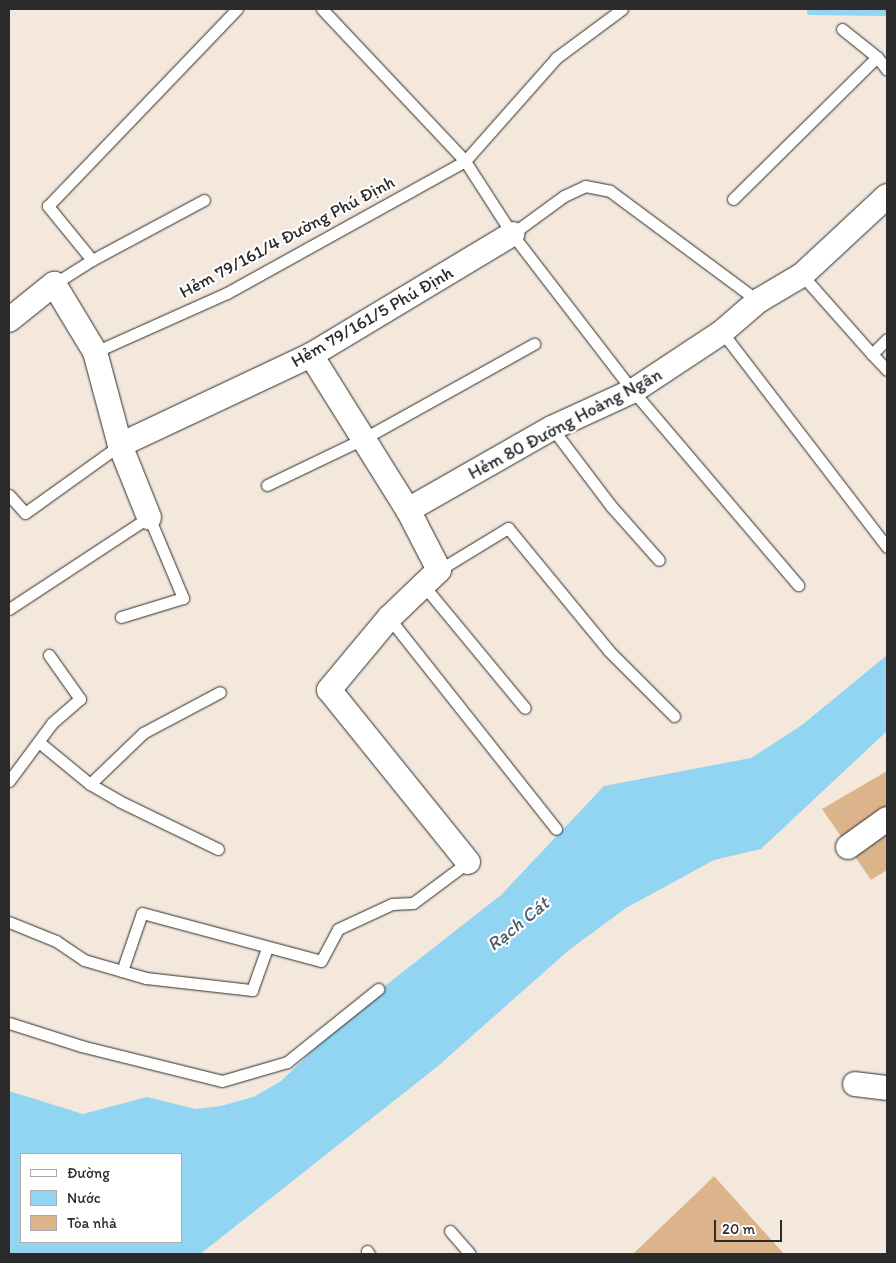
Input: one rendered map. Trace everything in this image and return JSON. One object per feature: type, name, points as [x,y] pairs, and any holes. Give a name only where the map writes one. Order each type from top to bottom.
[{"type":"street","name":"Hẻm 80 Đường Hoàng Ngân","points":[[408,510],[552,428],[633,392],[722,332],[758,301],[802,275],[887,196]]},
{"type":"street","name":"Hẻm 79/161/5 Phú Định","points":[[120,446],[311,355],[512,234]]},
{"type":"street","points":[[9,320],[54,284],[95,352],[120,446],[149,517]]},
{"type":"street","points":[[311,355],[408,510],[432,578],[389,618],[329,690],[468,862]]},
{"type":"street","points":[[848,846],[887,819]]},
{"type":"street","points":[[855,1084],[887,1088]]},
{"type":"lane","points":[[92,260],[48,206],[237,9]]},
{"type":"lane","points":[[322,9],[466,161],[512,234],[633,392],[798,585]]},
{"type":"lane","points":[[466,161],[556,58],[622,9]]},
{"type":"lane","points":[[842,29],[878,57],[887,70]]},
{"type":"lane","points":[[733,199],[878,57]]},
{"type":"lane","name":"Hẻm 79/161/4 Đường Phú Định","points":[[95,352],[227,292],[466,161]]},
{"type":"lane","points":[[512,234],[564,196],[585,186],[610,191],[758,301]]},
{"type":"lane","points":[[54,284],[92,260],[204,200]]},
{"type":"lane","points":[[802,275],[887,370]]},
{"type":"lane","points":[[722,332],[887,547]]},
{"type":"lane","points":[[872,354],[887,339]]},
{"type":"lane","points":[[267,485],[363,439],[534,344]]},
{"type":"lane","points":[[552,428],[610,506],[659,560]]},
{"type":"lane","points":[[9,495],[25,513],[120,446]]},
{"type":"lane","points":[[9,609],[149,517],[182,598],[120,617]]},
{"type":"lane","points":[[525,708],[432,578],[508,528],[609,651],[674,716]]},
{"type":"lane","points":[[389,618],[556,829]]},
{"type":"lane","points":[[9,781],[40,743],[52,723],[80,699],[49,656]]},
{"type":"lane","points":[[90,784],[143,733],[220,692]]},
{"type":"lane","points":[[40,743],[90,784],[218,849]]},
{"type":"lane","points":[[122,971],[142,913],[321,961],[338,928],[392,904],[413,903],[468,862]]},
{"type":"lane","points":[[9,922],[56,941],[84,960],[146,978],[252,990],[267,948]]},
{"type":"lane","points":[[9,1023],[81,1046],[222,1081],[287,1062],[378,989]]},
{"type":"lane","points":[[450,1231],[470,1254]]},
{"type":"water","name":"Rạch Cát","points":[[887,655],[887,731],[761,849],[714,860],[626,908],[569,950],[438,1066],[204,1251],[199,1254],[9,1254],[9,1091],[83,1114],[147,1097],[195,1109],[221,1106],[253,1097],[280,1082],[358,1007],[501,895],[604,786],[751,758],[802,725]]},
{"type":"building","points":[[887,771],[887,870],[871,880],[822,809]]},
{"type":"building","points":[[714,1176],[784,1254],[633,1254],[704,1186]]},
{"type":"waterway","points":[[810,11],[887,12]]}]
